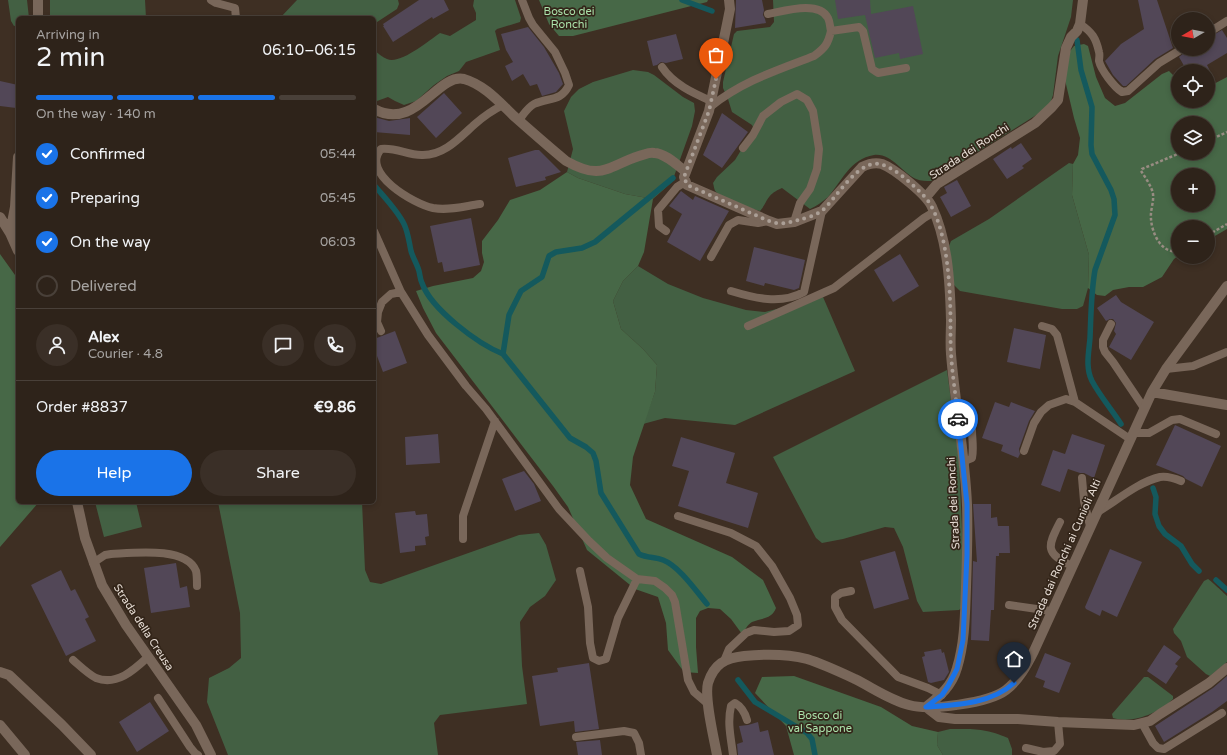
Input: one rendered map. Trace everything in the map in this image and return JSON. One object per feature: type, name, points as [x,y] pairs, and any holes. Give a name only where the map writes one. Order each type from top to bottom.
[{"type":"street","points":[[38,0],[38,16]]},
{"type":"street","points":[[685,177],[710,104],[730,9],[730,0]]},
{"type":"street","name":"Strada dei Ronchi","points":[[926,707],[942,695],[948,686],[957,669],[963,640],[967,555],[967,504],[964,465],[951,357],[949,281],[940,229],[932,206],[926,197],[937,184],[1035,123],[1058,100],[1066,48],[1071,37],[1077,31],[1080,24],[1083,0]]},
{"type":"street","points":[[376,110],[388,114],[395,114],[413,109],[443,85],[458,78],[474,83],[484,89],[566,161],[581,170],[604,171],[632,159],[654,152],[663,155],[685,177],[687,185],[777,224],[794,222],[822,211],[862,167],[875,163],[882,164],[899,174],[926,197]]},
{"type":"street","points":[[10,233],[15,207],[16,190]]},
{"type":"street","points":[[0,217],[16,245]]},
{"type":"street","name":"Strada dai Ronchi ai Cunioli Alti","points":[[926,707],[954,705],[988,698],[1006,691],[1025,669],[1152,392],[1166,369],[1227,286]]},
{"type":"street","points":[[1152,392],[1227,405]]},
{"type":"street","name":"Strada della Creusa","points":[[77,504],[85,538],[102,585],[148,658],[196,725],[211,755]]},
{"type":"street","points":[[717,755],[708,704],[708,684],[715,668],[724,661],[733,658],[772,655],[807,659],[854,679],[892,699],[910,705],[926,707],[939,717],[955,719],[1018,719],[1125,725],[1142,723],[1160,714],[1209,683],[1227,668]]},
{"type":"street","points":[[0,672],[8,675],[62,725],[91,755]]},
{"type":"street","points":[[0,726],[25,755]]},
{"type":"lane","points":[[211,0],[216,3],[235,8],[236,16]]},
{"type":"lane","points":[[519,120],[533,104],[559,97],[566,92],[569,85],[555,52],[533,25],[522,0]]},
{"type":"lane","points":[[662,67],[666,74],[675,81],[710,104],[749,82],[814,56],[823,50],[828,42],[831,31],[828,18],[821,12],[810,7],[768,14]]},
{"type":"lane","points":[[1215,29],[1227,21]]},
{"type":"lane","points":[[1080,24],[1090,31],[1095,38],[1100,53],[1099,62],[1102,69],[1117,89],[1122,92],[1128,91],[1159,63],[1171,56]]},
{"type":"lane","points":[[831,31],[859,27],[862,31],[872,68],[878,73],[906,68]]},
{"type":"lane","points":[[743,148],[753,135],[763,116],[781,102],[797,94],[807,100],[813,111],[819,148],[817,169],[810,189],[800,203],[794,222]]},
{"type":"lane","points":[[480,204],[452,209],[433,208],[418,202],[399,192],[388,183],[380,173],[377,163],[378,153],[381,149],[389,148],[424,156],[436,153],[450,146],[476,122],[503,105]]},
{"type":"lane","points":[[666,231],[659,226],[658,210],[685,177]]},
{"type":"lane","points":[[730,291],[762,299],[792,297],[804,292],[822,211]]},
{"type":"lane","points":[[748,326],[834,288],[924,218],[934,212]]},
{"type":"lane","points":[[711,257],[729,225],[738,220],[758,223],[769,221]]},
{"type":"lane","points":[[376,236],[401,292],[428,335],[466,386],[495,421],[559,509],[589,542],[607,558],[637,580],[655,581],[672,595],[675,602],[688,680],[694,692],[708,704]]},
{"type":"lane","points":[[381,331],[377,322],[378,312],[382,302],[391,294],[401,292]]},
{"type":"lane","points":[[1111,324],[1103,340],[1103,347],[1144,408]]},
{"type":"lane","points":[[1042,326],[1052,329],[1057,335],[1075,402]]},
{"type":"lane","points":[[1166,369],[1193,366],[1227,352]]},
{"type":"lane","points":[[1024,451],[1034,423],[1041,412],[1049,405],[1066,399],[1075,402],[1132,436],[1149,433],[1172,420],[1180,419],[1216,434]]},
{"type":"lane","points":[[463,539],[463,516],[495,421]]},
{"type":"lane","points":[[964,465],[967,460],[972,458],[972,430]]},
{"type":"lane","points":[[1096,513],[1137,488],[1160,477],[1171,477],[1181,481]]},
{"type":"lane","points":[[1082,478],[1084,501],[1090,526]]},
{"type":"lane","points":[[678,516],[732,533],[756,546],[772,566],[790,598],[797,615],[798,625],[789,631],[774,632],[754,630],[746,632],[729,650],[724,661]]},
{"type":"lane","points":[[1060,522],[1050,544],[1051,551],[1058,560],[1072,566]]},
{"type":"lane","points":[[93,563],[105,555],[111,554],[159,553],[179,556],[187,561],[196,570],[197,586]]},
{"type":"lane","points":[[580,571],[588,607],[590,643],[593,658],[598,661],[606,659],[618,618],[637,580]]},
{"type":"lane","points":[[851,590],[841,593],[835,598],[835,607],[842,620],[898,677],[942,695]]},
{"type":"lane","points":[[1009,605],[1051,611]]},
{"type":"lane","points":[[73,660],[96,678],[109,680],[123,678],[148,658]]},
{"type":"lane","points":[[158,698],[190,747],[198,755]]},
{"type":"lane","points":[[733,755],[730,741],[729,715],[731,706],[735,703],[739,705],[747,720]]},
{"type":"lane","points":[[1142,723],[1153,743],[1158,748],[1164,749],[1222,713]]},
{"type":"lane","points":[[1026,748],[1043,752],[1054,751],[1060,744],[1058,722]]},
{"type":"lane","points":[[576,737],[624,731],[634,733],[639,743],[641,755]]},
{"type":"path","points":[[1215,138],[1227,132]]},
{"type":"path","points":[[1171,157],[1142,169],[1141,171],[1153,192],[1151,219],[1158,240],[1162,247],[1171,251]]},
{"type":"path","points":[[1215,231],[1227,224]]},
{"type":"green space","points":[[8,0],[27,0],[29,16],[16,16],[16,26],[14,26],[11,21]]},
{"type":"green space","points":[[50,0],[145,0],[146,16],[50,16]]},
{"type":"green space","points":[[297,0],[398,0],[399,4],[397,9],[376,23],[376,16],[282,16]]},
{"type":"green space","points":[[474,0],[515,0],[521,18],[520,22],[497,29],[495,31],[500,50],[466,62],[459,71],[447,76],[434,85],[416,101],[404,105],[388,97],[376,101],[376,52],[387,59],[399,59],[414,51],[440,33],[450,36],[476,20],[476,13],[473,6]]},
{"type":"green space","name":"Bosco dei Ronchi","points":[[539,0],[708,0],[707,2],[573,36],[559,36],[549,24]]},
{"type":"green space","points":[[773,0],[1073,0],[1071,17],[1058,56],[1053,95],[1050,104],[1041,112],[931,181],[916,179],[892,160],[880,155],[874,155],[866,157],[853,166],[828,197],[813,208],[810,209],[782,188],[770,195],[760,211],[725,197],[715,191],[713,183],[717,177],[735,160],[754,129],[752,125],[732,112],[723,88],[734,34],[737,31],[770,27],[774,22]]},
{"type":"green space","points":[[1084,44],[1088,46],[1096,77],[1105,98],[1115,106],[1125,103],[1162,74],[1169,71],[1171,73],[1171,108],[1215,108],[1215,83],[1227,77],[1227,229],[1215,236],[1215,220],[1171,220],[1171,264],[1162,277],[1143,287],[1129,287],[1113,290],[1105,296],[1097,295],[1088,288],[1089,255],[1072,195],[1073,164],[1078,155],[1080,138],[1065,80],[1070,51],[1074,46]]},
{"type":"green space","points":[[633,70],[648,72],[654,75],[683,97],[694,103],[695,111],[692,126],[672,182],[653,199],[625,194],[578,178],[567,172],[573,149],[564,111],[571,97],[579,89],[593,82]]},
{"type":"green space","points":[[1069,163],[1073,164],[1072,195],[1089,255],[1088,288],[1083,306],[1077,309],[1062,309],[960,291],[954,285],[949,246],[951,241],[989,219]]},
{"type":"green space","points":[[567,172],[578,178],[625,194],[653,199],[644,252],[638,266],[623,281],[613,301],[621,329],[643,349],[657,365],[655,392],[633,457],[630,485],[646,519],[732,557],[763,580],[776,608],[772,614],[766,618],[752,622],[742,634],[731,619],[720,609],[708,608],[700,611],[696,618],[698,673],[684,672],[668,650],[666,623],[658,597],[635,589],[587,550],[568,507],[436,333],[416,291],[473,278],[481,271],[484,262],[482,241],[498,220],[510,200],[540,190]]},
{"type":"green space","points":[[0,254],[16,278],[16,504],[37,504],[0,547]]},
{"type":"green space","points":[[638,266],[668,284],[703,298],[746,310],[765,312],[823,297],[855,371],[735,425],[665,418],[643,424],[655,392],[657,365],[643,349],[621,329],[613,301],[623,281]]},
{"type":"green space","points":[[947,370],[959,461],[963,553],[962,607],[959,610],[923,612],[917,601],[903,547],[894,528],[885,527],[843,539],[822,543],[816,538],[773,457]]},
{"type":"green space","points":[[96,504],[136,504],[142,527],[104,537]]},
{"type":"green space","points":[[218,504],[362,504],[365,570],[370,582],[381,584],[519,535],[539,533],[546,545],[556,580],[545,596],[530,607],[520,622],[522,666],[527,704],[440,715],[434,723],[438,755],[228,755],[207,702],[209,678],[229,668],[241,658],[240,613]]},
{"type":"green space","points":[[1208,579],[1227,596],[1227,662],[1210,676],[1187,657],[1181,641],[1174,633],[1173,629],[1204,581]]},
{"type":"green space","name":"Bosco di val Sappone","points":[[794,676],[881,707],[912,726],[938,732],[937,745],[943,755],[794,755],[786,726],[755,693],[762,677]]},
{"type":"green space","points":[[1144,677],[1148,677],[1173,696],[1173,699],[1161,709],[1145,716],[1129,720],[1113,718],[1112,714]]},
{"type":"green space","points":[[950,729],[992,732],[1008,738],[1012,749],[1012,755],[943,755],[937,745],[938,732]]},
{"type":"building","points":[[419,0],[444,0],[449,10],[433,19],[432,17],[393,42],[383,24]]},
{"type":"building","points":[[736,0],[762,0],[764,10],[763,15],[766,23],[735,28]]},
{"type":"building","points":[[835,0],[870,0],[871,14],[913,6],[923,54],[900,59],[899,53],[875,58],[865,15],[838,19]]},
{"type":"building","points":[[1138,0],[1157,0],[1171,42],[1171,49],[1155,59],[1126,86],[1123,86],[1113,75],[1105,61],[1121,44],[1144,29]]},
{"type":"building","points":[[528,27],[544,47],[559,73],[563,84],[556,92],[542,96],[537,84],[530,86],[523,74],[512,81],[505,66],[513,62],[506,50],[501,34]]},
{"type":"building","points":[[1222,30],[1227,38],[1227,53],[1209,64],[1183,64],[1179,57],[1180,56],[1215,56],[1215,34]]},
{"type":"building","points":[[676,34],[683,59],[666,63],[661,62],[653,66],[647,41]]},
{"type":"building","points":[[0,81],[16,85],[16,108],[0,106]]},
{"type":"building","points":[[444,93],[462,113],[436,138],[417,117]]},
{"type":"building","points":[[722,113],[748,132],[722,168],[703,155]]},
{"type":"building","points":[[376,118],[389,121],[410,118],[410,135],[376,132]]},
{"type":"building","points":[[1021,143],[1032,159],[1022,166],[1024,168],[1007,179],[993,159],[1011,147],[1012,149]]},
{"type":"building","points":[[539,150],[561,172],[545,177],[546,180],[516,187],[508,158]]},
{"type":"building","points":[[957,180],[971,206],[951,217],[940,197],[947,193],[944,187]]},
{"type":"building","points":[[681,191],[693,200],[695,196],[729,211],[700,261],[667,242],[682,214],[669,206]]},
{"type":"building","points":[[471,218],[480,265],[444,272],[442,262],[438,263],[430,226]]},
{"type":"building","points":[[754,247],[805,260],[799,288],[794,290],[765,283],[764,286],[746,281]]},
{"type":"building","points":[[900,254],[919,286],[893,302],[874,270]]},
{"type":"building","points":[[1116,295],[1121,302],[1154,322],[1131,360],[1109,347],[1116,334],[1114,331],[1116,323],[1113,319],[1106,321],[1097,308]]},
{"type":"building","points":[[1014,328],[1046,335],[1040,369],[1007,362]]},
{"type":"building","points":[[395,331],[407,363],[383,372],[376,353],[376,338]]},
{"type":"building","points":[[995,402],[1009,407],[1011,402],[1035,411],[1029,421],[1019,449],[1020,454],[1018,458],[1001,451],[1003,445],[982,438]]},
{"type":"building","points":[[1175,425],[1221,446],[1202,487],[1183,476],[1156,465]]},
{"type":"building","points":[[438,434],[440,463],[406,465],[405,437]]},
{"type":"building","points":[[1072,434],[1105,445],[1094,478],[1084,473],[1068,469],[1060,492],[1041,485],[1053,450],[1065,454]]},
{"type":"building","points":[[681,437],[735,453],[726,483],[758,493],[748,528],[678,506],[689,471],[672,466]]},
{"type":"building","points":[[524,471],[534,484],[541,501],[515,511],[502,479]]},
{"type":"building","points":[[973,504],[991,504],[991,518],[997,517],[998,526],[1009,526],[1010,553],[999,553],[999,556],[996,556],[994,610],[991,610],[989,641],[971,640],[973,561],[977,562]]},
{"type":"building","points":[[415,511],[416,515],[427,514],[429,536],[425,537],[426,545],[415,546],[415,551],[400,553],[395,513]]},
{"type":"building","points":[[1110,549],[1142,562],[1117,617],[1102,610],[1100,616],[1086,609],[1085,607]]},
{"type":"building","points":[[895,551],[909,599],[874,609],[860,561]]},
{"type":"building","points":[[176,563],[180,588],[187,586],[190,607],[151,613],[144,568]]},
{"type":"building","points":[[61,570],[71,591],[75,589],[89,617],[85,619],[96,641],[66,656],[31,585]]},
{"type":"building","points":[[1164,645],[1181,657],[1175,664],[1178,666],[1166,684],[1147,671]]},
{"type":"building","points":[[941,649],[942,653],[944,652],[949,672],[944,680],[931,683],[928,682],[922,657],[925,656],[924,652]]},
{"type":"building","points":[[1045,653],[1071,663],[1059,693],[1043,687],[1045,681],[1035,677]]},
{"type":"building","points":[[589,663],[599,729],[575,732],[574,721],[540,726],[532,676],[558,672],[557,668]]},
{"type":"building","points":[[1227,676],[1227,701],[1164,742],[1155,726],[1213,688]]},
{"type":"building","points":[[150,702],[169,731],[137,752],[119,722]]},
{"type":"building","points":[[758,722],[760,732],[768,730],[774,755],[738,755],[737,744],[743,742],[739,726]]},
{"type":"building","points":[[600,740],[602,755],[578,755],[576,742]]},
{"type":"waterway","points":[[682,0],[712,11]]},
{"type":"waterway","points":[[1077,40],[1081,70],[1092,107],[1092,154],[1111,190],[1114,199],[1115,215],[1095,270],[1091,304],[1088,360],[1089,370],[1095,387],[1121,424]]},
{"type":"waterway","points":[[503,354],[509,315],[521,291],[542,277],[549,256],[556,252],[582,248],[595,242],[673,178]]},
{"type":"waterway","points":[[376,187],[404,224],[421,282],[435,304],[469,334],[503,354],[570,438],[586,447],[593,453],[596,461],[601,493],[639,554],[660,559],[669,563],[687,579],[707,604]]},
{"type":"waterway","points":[[1153,488],[1156,497],[1155,514],[1159,526],[1165,534],[1181,546],[1192,564],[1199,571]]},
{"type":"waterway","points":[[1216,580],[1227,590]]},
{"type":"waterway","points":[[738,680],[755,702],[807,733],[812,739],[815,755]]},
{"type":"way so far","points":[[716,79],[709,111],[684,177],[687,185],[777,224],[794,222],[822,211],[862,167],[875,163],[882,164],[899,174],[926,197],[932,206],[940,229],[947,264],[950,300],[952,370],[958,419]]},
{"type":"route","points":[[958,419],[967,504],[966,600],[963,640],[957,669],[948,686],[942,695],[926,707],[954,705],[988,698],[1006,691],[1014,683]]}]
